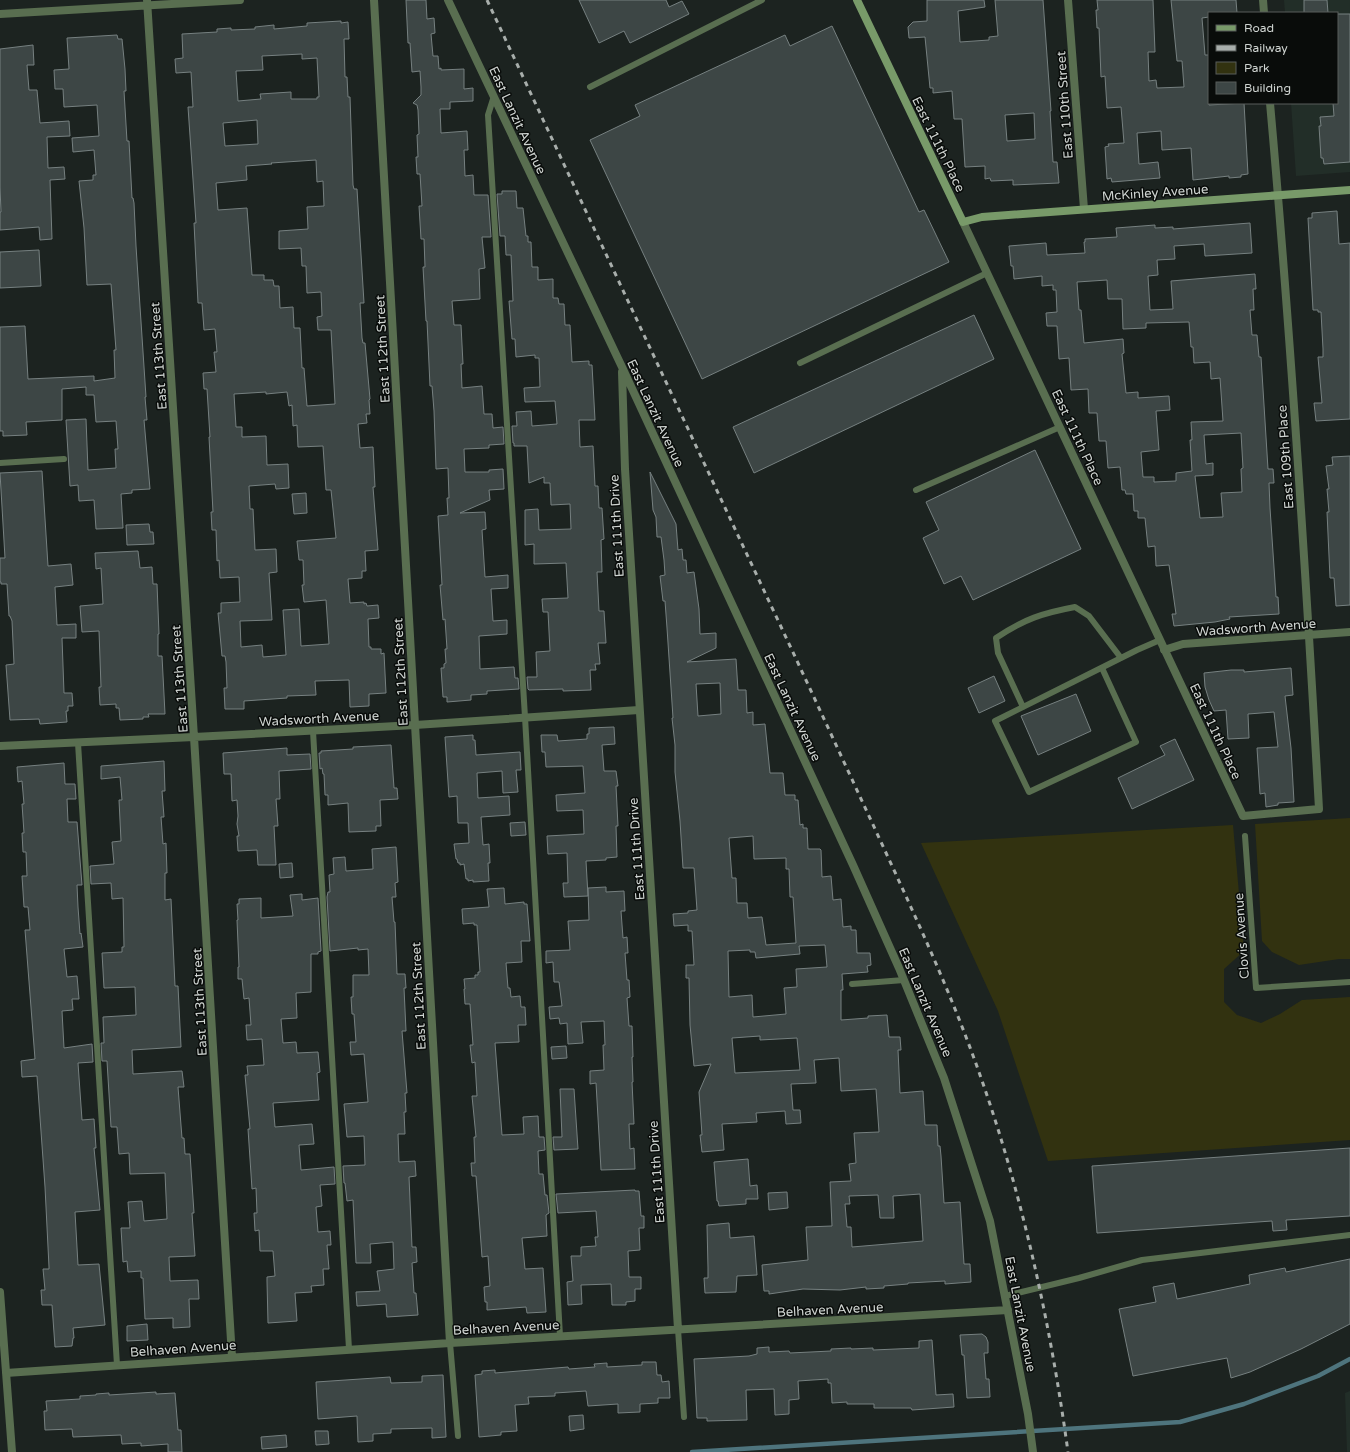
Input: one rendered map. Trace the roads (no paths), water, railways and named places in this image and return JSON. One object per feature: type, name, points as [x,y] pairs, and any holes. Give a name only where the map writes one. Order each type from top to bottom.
[{"type":"street","points":[[0,14],[148,3],[240,0]]},
{"type":"street","name":"East 112th Street","points":[[374,0],[450,1343]]},
{"type":"street","name":"East Lanzit Avenue","points":[[448,0],[622,367],[850,858],[904,980],[944,1078],[990,1221],[1028,1414],[1033,1451]]},
{"type":"street","name":"East 111th Place","points":[[857,0],[1243,816],[1319,809]]},
{"type":"street","name":"East 110th Street","points":[[1068,0],[1084,209]]},
{"type":"street","points":[[1263,0],[1264,12]]},
{"type":"street","name":"East 113th Street","points":[[148,3],[232,1357]]},
{"type":"street","name":"East 109th Place","points":[[1270,104],[1278,195],[1309,635],[1319,809]]},
{"type":"street","name":"McKinley Avenue","points":[[963,222],[982,217],[1350,190]]},
{"type":"street","name":"East 111th Drive","points":[[622,367],[625,469],[639,710],[678,1330]]},
{"type":"street","name":"Wadsworth Avenue","points":[[1164,650],[1183,644],[1350,632]]},
{"type":"street","name":"Wadsworth Avenue","points":[[0,746],[313,731],[639,710]]},
{"type":"street","points":[[0,1292],[12,1452]]},
{"type":"street","name":"Belhaven Avenue","points":[[6,1373],[349,1349],[1008,1310]]},
{"type":"lane","points":[[590,87],[762,0]]},
{"type":"lane","points":[[494,96],[488,115],[525,717],[560,1336]]},
{"type":"lane","points":[[800,363],[987,274]]},
{"type":"lane","points":[[916,490],[1060,427]]},
{"type":"lane","points":[[0,463],[64,459]]},
{"type":"lane","points":[[1023,707],[998,653],[996,638],[1015,625],[1048,612],[1075,607],[1089,616],[1121,658]]},
{"type":"lane","points":[[1102,668],[1136,742],[1029,792],[995,721],[1121,658],[1160,640]]},
{"type":"lane","points":[[313,731],[349,1349]]},
{"type":"lane","points":[[78,743],[117,1365]]},
{"type":"lane","name":"Clovis Avenue","points":[[1245,836],[1256,988],[1350,982]]},
{"type":"lane","points":[[852,984],[904,980]]},
{"type":"lane","points":[[1005,1296],[1080,1278],[1142,1260],[1350,1235]]},
{"type":"lane","points":[[678,1330],[684,1417]]},
{"type":"lane","points":[[450,1343],[458,1436]]},
{"type":"waterway","points":[[692,1452],[1180,1422],[1244,1404],[1318,1376],[1350,1359]]},
{"type":"railway","points":[[487,0],[788,641],[909,902],[951,999],[998,1128],[1027,1235],[1040,1289],[1060,1397],[1068,1452]]}]
